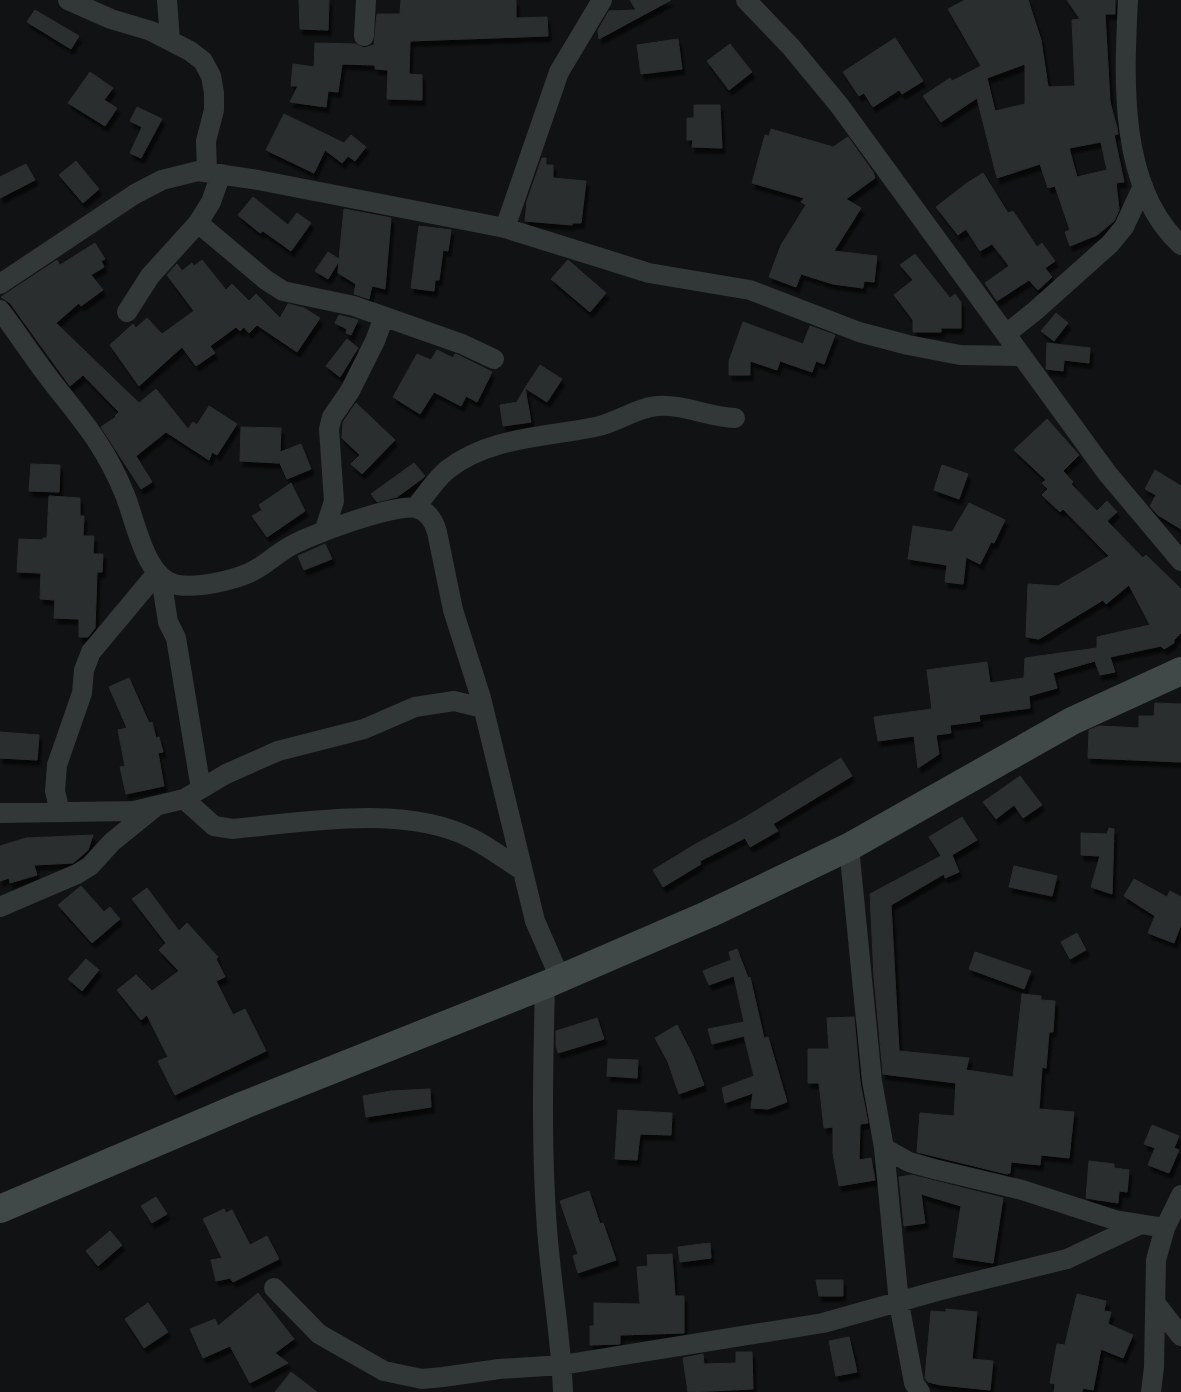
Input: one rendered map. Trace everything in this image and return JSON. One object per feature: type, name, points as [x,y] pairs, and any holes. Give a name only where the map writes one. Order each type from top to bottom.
[{"type":"main road","points":[[0,1209],[244,1105],[552,981],[709,914],[850,847],[1072,721],[1181,671]]},
{"type":"street","points":[[68,0],[170,40],[203,61],[211,76],[214,110],[206,141],[214,173],[211,202],[198,223],[150,276],[127,312]]},
{"type":"street","points":[[167,0],[170,40]]},
{"type":"street","points":[[364,36],[366,0]]},
{"type":"street","points":[[504,228],[559,72],[602,0]]},
{"type":"street","points":[[746,0],[791,47],[839,105],[1107,473],[1181,561]]},
{"type":"street","points":[[1128,0],[1126,91],[1129,125],[1143,186],[1161,225],[1181,244]]},
{"type":"street","points":[[0,284],[135,194],[162,180],[198,171],[504,228],[649,273],[750,290],[859,332],[908,346],[960,355],[1022,356]]},
{"type":"street","points":[[1006,334],[1036,311],[1110,244],[1124,227],[1143,186]]},
{"type":"street","points":[[198,223],[253,270],[284,291],[354,306],[462,344],[494,359]]},
{"type":"street","points":[[0,310],[98,440],[125,494],[152,567],[159,576],[170,583],[189,585],[227,580],[248,574],[287,547],[325,529],[400,509],[415,508],[427,513],[434,522],[453,610],[483,708],[535,921],[552,981],[542,1081],[547,1229],[562,1364],[563,1392]]},
{"type":"street","points":[[325,529],[334,501],[329,429],[332,417],[350,391],[375,341],[384,316]]},
{"type":"street","points":[[415,508],[446,470],[473,454],[495,446],[596,427],[655,406],[670,406],[713,416],[735,418]]},
{"type":"street","points":[[159,576],[168,622],[176,638],[192,794],[214,826],[233,829],[370,817],[427,823],[470,837],[523,871]]},
{"type":"street","points":[[60,812],[55,790],[57,766],[82,693],[84,670],[91,652],[159,576]]},
{"type":"street","points":[[0,813],[134,811],[154,808],[192,794],[226,774],[278,751],[364,729],[415,707],[454,701],[483,708]]},
{"type":"street","points":[[0,907],[77,874],[90,866],[112,842],[154,808]]},
{"type":"street","points":[[850,847],[872,1081],[884,1148],[899,1303],[914,1383],[920,1392]]},
{"type":"street","points":[[884,1148],[909,1162],[1022,1190],[1115,1220],[1165,1228]]},
{"type":"street","points":[[1151,1392],[1154,1367],[1156,1260],[1165,1228],[1181,1194]]},
{"type":"street","points":[[274,1288],[318,1334],[384,1371],[422,1379],[500,1369],[562,1364],[823,1323],[937,1291],[1067,1259],[1139,1225]]},
{"type":"street","points":[[1156,1304],[1181,1336]]},
{"type":"building","points":[[299,0],[329,0],[328,30],[300,29]]},
{"type":"building","points":[[401,0],[516,0],[516,18],[547,17],[548,36],[410,41],[409,74],[422,75],[422,100],[387,99],[388,70],[375,69],[375,65],[342,64],[338,92],[328,91],[326,107],[290,102],[298,86],[291,86],[293,64],[314,67],[315,43],[356,44],[364,48],[374,45],[377,14],[400,14]]},
{"type":"building","points":[[630,0],[671,0],[599,39],[598,30],[609,11],[636,10]]},
{"type":"building","points":[[965,0],[1028,0],[1041,40],[1048,87],[1075,86],[1072,20],[1080,19],[1067,0],[1115,0],[1115,14],[1105,14],[1110,102],[1117,128],[1118,134],[1114,135],[1124,182],[1116,183],[1119,210],[1114,221],[1097,235],[1070,246],[1065,232],[1070,230],[1055,186],[1048,188],[1040,164],[997,178],[977,98],[941,122],[923,96],[950,78],[952,81],[981,66],[948,9]],"holes":[[[1025,64],[1025,104],[995,111],[987,78]],[[1101,142],[1107,170],[1077,177],[1069,148]]]},
{"type":"building","points":[[35,10],[79,36],[71,49],[27,22]]},
{"type":"building","points":[[895,38],[923,81],[902,94],[899,90],[873,107],[864,93],[859,96],[843,72]]},
{"type":"building","points":[[678,39],[682,69],[641,74],[637,45]]},
{"type":"building","points":[[730,44],[752,72],[729,90],[707,61]]},
{"type":"building","points":[[90,72],[113,88],[104,100],[117,108],[105,126],[68,103]]},
{"type":"building","points":[[694,105],[720,105],[722,148],[692,147],[693,140],[687,140],[687,118],[694,118]]},
{"type":"building","points":[[137,107],[162,119],[141,158],[130,153],[142,127],[130,121]]},
{"type":"building","points":[[284,114],[344,143],[351,135],[366,147],[355,161],[348,156],[342,163],[325,150],[314,173],[266,150]]},
{"type":"building","points":[[771,129],[833,147],[848,137],[873,172],[875,178],[846,199],[861,208],[834,251],[877,256],[874,282],[864,281],[863,288],[833,284],[801,274],[796,287],[769,277],[781,245],[806,205],[801,202],[804,198],[752,183],[765,135],[769,136]]},
{"type":"building","points":[[542,158],[546,158],[546,165],[553,165],[553,178],[586,181],[581,223],[572,223],[572,225],[525,221],[527,201]]},
{"type":"building","points":[[76,161],[99,189],[83,203],[59,175]]},
{"type":"building","points":[[26,164],[35,180],[0,198],[0,177]]},
{"type":"building","points":[[983,173],[1008,213],[1013,211],[1037,247],[1042,243],[1055,261],[1045,268],[1052,277],[1038,290],[1029,280],[997,301],[985,283],[1009,266],[992,244],[980,251],[966,229],[958,235],[936,207]]},
{"type":"building","points":[[253,197],[288,225],[297,213],[311,223],[291,251],[263,231],[260,233],[238,215]]},
{"type":"building","points":[[344,209],[391,218],[385,289],[372,286],[369,299],[354,294],[356,284],[338,273],[339,261],[328,279],[315,271],[328,252],[339,259]]},
{"type":"building","points":[[419,226],[451,230],[448,251],[443,250],[439,280],[435,280],[434,291],[411,288]]},
{"type":"building","points":[[95,243],[105,259],[101,261],[104,267],[91,275],[103,290],[81,306],[79,303],[56,323],[139,403],[156,389],[188,429],[193,422],[197,425],[209,406],[237,424],[217,455],[212,452],[209,460],[166,432],[136,456],[152,482],[141,489],[101,427],[116,417],[119,412],[83,375],[70,386],[10,303],[1,297],[57,260],[60,265]]},
{"type":"building","points":[[915,254],[950,298],[955,294],[961,302],[961,328],[941,328],[941,332],[913,332],[913,320],[894,295],[913,280],[900,265]]},
{"type":"building","points":[[202,260],[226,290],[232,284],[249,301],[256,294],[280,318],[288,304],[304,308],[320,318],[297,352],[257,325],[249,333],[244,327],[240,331],[236,327],[210,346],[215,353],[196,366],[182,347],[139,386],[110,345],[133,324],[136,328],[147,318],[162,334],[194,311],[167,275],[177,264],[182,271],[192,263],[194,266]]},
{"type":"building","points":[[568,260],[606,293],[590,312],[551,279]]},
{"type":"building","points":[[1056,313],[1068,323],[1054,341],[1041,331]]},
{"type":"building","points":[[339,315],[358,320],[351,335],[346,333],[347,329],[335,323]]},
{"type":"building","points":[[743,322],[803,344],[810,326],[835,335],[824,364],[816,361],[812,372],[780,361],[777,370],[750,361],[750,375],[729,375],[729,361]]},
{"type":"building","points":[[347,339],[358,348],[340,377],[326,366]]},
{"type":"building","points":[[1047,343],[1090,348],[1089,363],[1064,360],[1063,371],[1046,369]]},
{"type":"building","points":[[437,350],[453,358],[455,354],[458,355],[492,372],[477,402],[466,396],[461,406],[434,392],[420,414],[393,397],[417,354],[431,360]]},
{"type":"building","points":[[540,365],[562,379],[547,402],[525,388]]},
{"type":"building","points":[[525,388],[531,422],[503,426],[500,405],[517,402]]},
{"type":"building","points":[[356,403],[395,440],[362,474],[351,464],[360,455],[342,438],[343,422]]},
{"type":"building","points":[[1047,419],[1079,455],[1063,471],[1073,482],[1071,484],[1097,511],[1107,501],[1117,512],[1107,521],[1143,558],[1146,555],[1181,589],[1181,633],[1174,640],[1174,643],[1164,649],[1161,646],[1110,657],[1115,672],[1100,675],[1095,661],[1053,673],[1057,688],[1029,696],[1030,708],[979,715],[980,721],[950,725],[951,733],[936,735],[939,754],[918,768],[914,736],[878,741],[874,717],[932,709],[927,670],[987,662],[990,683],[1024,678],[1025,658],[1097,648],[1097,637],[1150,625],[1129,585],[1106,604],[1103,600],[1039,639],[1026,637],[1028,584],[1058,586],[1109,556],[1063,509],[1060,512],[1042,495],[1048,489],[1042,483],[1046,480],[1014,450]]},
{"type":"building","points":[[241,427],[281,428],[280,452],[301,444],[311,469],[287,479],[279,461],[279,463],[240,461]]},
{"type":"building","points":[[414,463],[425,476],[397,497],[377,502],[371,494]]},
{"type":"building","points":[[31,464],[60,465],[59,492],[29,491]]},
{"type":"building","points":[[942,465],[968,474],[959,499],[934,490]]},
{"type":"building","points":[[1155,470],[1181,486],[1181,529],[1158,515],[1150,506],[1156,495],[1145,489]]},
{"type":"building","points":[[291,483],[305,511],[267,537],[252,516],[262,510],[259,505]]},
{"type":"building","points":[[49,496],[80,498],[80,516],[84,516],[83,536],[94,536],[93,554],[103,554],[102,572],[97,572],[95,628],[88,637],[79,637],[79,619],[54,618],[55,600],[40,599],[41,573],[17,572],[19,539],[43,540],[43,538],[47,538]]},
{"type":"building","points":[[969,503],[1005,520],[994,543],[991,542],[980,564],[966,557],[963,584],[945,582],[947,565],[908,559],[913,526],[952,532]]},
{"type":"building","points":[[325,544],[332,559],[304,570],[298,556]]},
{"type":"building","points":[[129,678],[149,723],[152,722],[156,738],[159,737],[163,752],[158,753],[164,786],[126,794],[120,767],[125,766],[118,730],[127,728],[109,687]]},
{"type":"building","points":[[1155,703],[1181,704],[1181,762],[1088,758],[1089,730],[1099,726],[1139,728],[1139,716],[1154,716]]},
{"type":"building","points":[[0,732],[39,735],[37,760],[0,758]]},
{"type":"building","points":[[841,758],[852,776],[773,824],[778,831],[750,847],[745,838],[700,861],[701,864],[663,887],[653,870],[744,818]]},
{"type":"building","points":[[1020,776],[1042,805],[1023,818],[1014,805],[996,819],[983,802]]},
{"type":"building","points":[[962,817],[977,840],[952,855],[959,872],[945,878],[944,874],[891,905],[899,1051],[969,1058],[966,1070],[1013,1077],[1022,994],[1041,996],[1041,1000],[1055,1001],[1053,1032],[1049,1032],[1046,1068],[1042,1067],[1039,1109],[1074,1112],[1069,1158],[1041,1155],[1040,1165],[1011,1162],[1010,1173],[1007,1174],[917,1152],[920,1113],[954,1116],[956,1083],[883,1074],[874,977],[870,894],[941,856],[929,837]]},
{"type":"building","points":[[1109,828],[1114,829],[1112,894],[1091,887],[1100,856],[1081,855],[1081,833],[1107,834]]},
{"type":"building","points":[[93,835],[88,850],[73,863],[34,865],[37,875],[10,883],[9,878],[0,881],[0,846],[26,838]]},
{"type":"building","points":[[1014,866],[1057,876],[1052,896],[1009,887]]},
{"type":"building","points":[[1134,879],[1167,897],[1170,891],[1181,897],[1181,924],[1174,943],[1148,933],[1155,916],[1124,896]]},
{"type":"building","points":[[81,886],[104,912],[110,907],[120,919],[92,943],[58,905]]},
{"type":"building","points":[[147,888],[179,931],[187,923],[218,957],[216,959],[225,977],[216,981],[233,1015],[245,1009],[266,1051],[175,1095],[158,1061],[168,1057],[147,1015],[141,1020],[117,990],[136,975],[152,991],[179,971],[159,950],[166,943],[132,899]]},
{"type":"building","points":[[1077,933],[1086,950],[1070,959],[1061,942]]},
{"type":"building","points":[[737,949],[748,978],[750,977],[764,1038],[768,1037],[787,1102],[768,1109],[751,1108],[753,1093],[725,1103],[722,1088],[754,1076],[744,1036],[712,1044],[708,1029],[744,1022],[734,976],[709,985],[703,971],[731,960],[729,952]]},
{"type":"building","points":[[975,952],[1031,971],[1024,989],[969,969]]},
{"type":"building","points":[[86,959],[99,970],[82,991],[68,979]]},
{"type":"building","points":[[854,1017],[860,1082],[868,1123],[860,1124],[859,1160],[871,1158],[875,1180],[839,1186],[833,1153],[833,1127],[824,1128],[819,1083],[808,1083],[808,1049],[829,1049],[827,1018]]},
{"type":"building","points":[[597,1018],[604,1039],[558,1053],[556,1031]]},
{"type":"building","points":[[677,1025],[693,1056],[704,1085],[679,1094],[668,1062],[655,1038]]},
{"type":"building","points":[[608,1059],[638,1060],[637,1078],[607,1076]]},
{"type":"building","points":[[430,1089],[431,1107],[366,1117],[363,1096],[391,1091]]},
{"type":"building","points":[[618,1110],[672,1113],[671,1135],[640,1134],[637,1160],[615,1159]]},
{"type":"building","points":[[1152,1125],[1179,1136],[1174,1148],[1179,1150],[1169,1173],[1148,1165],[1155,1148],[1144,1144]]},
{"type":"building","points":[[1089,1161],[1114,1164],[1114,1168],[1129,1170],[1127,1192],[1119,1191],[1118,1203],[1086,1198]]},
{"type":"building","points":[[912,1175],[1003,1198],[993,1263],[953,1257],[961,1206],[921,1194],[925,1223],[904,1226],[899,1177]]},
{"type":"building","points":[[589,1191],[600,1224],[603,1223],[616,1260],[578,1273],[573,1256],[578,1254],[560,1201]]},
{"type":"building","points":[[156,1197],[167,1214],[152,1223],[141,1206]]},
{"type":"building","points":[[224,1209],[226,1213],[232,1210],[250,1245],[267,1236],[279,1259],[233,1282],[230,1278],[216,1281],[211,1260],[222,1258],[203,1219]]},
{"type":"building","points":[[110,1231],[122,1245],[98,1266],[86,1251]]},
{"type":"building","points":[[710,1243],[711,1258],[680,1262],[678,1247]]},
{"type":"building","points":[[672,1254],[675,1296],[684,1296],[684,1333],[620,1335],[620,1344],[590,1345],[590,1326],[594,1326],[594,1303],[640,1304],[637,1267],[648,1266],[647,1255]]},
{"type":"building","points":[[816,1280],[843,1280],[843,1296],[819,1296]]},
{"type":"building","points":[[258,1293],[294,1339],[275,1353],[288,1363],[250,1383],[230,1346],[203,1358],[190,1329],[215,1319],[218,1326]]},
{"type":"building","points":[[1077,1294],[1106,1301],[1104,1311],[1111,1312],[1108,1324],[1133,1335],[1123,1358],[1101,1349],[1093,1390],[1083,1388],[1082,1392],[1054,1392],[1055,1384],[1050,1383],[1057,1344],[1065,1345]]},
{"type":"building","points":[[148,1303],[168,1332],[144,1348],[125,1319]]},
{"type":"building","points":[[946,1309],[977,1312],[972,1359],[993,1361],[990,1390],[941,1385],[928,1382],[925,1378],[931,1311],[946,1312]]},
{"type":"building","points":[[849,1337],[857,1372],[836,1376],[829,1341]]},
{"type":"building","points":[[736,1352],[752,1352],[753,1389],[688,1392],[683,1358],[703,1354],[704,1364],[736,1363]]},
{"type":"building","points":[[291,1372],[317,1392],[275,1392]]}]
